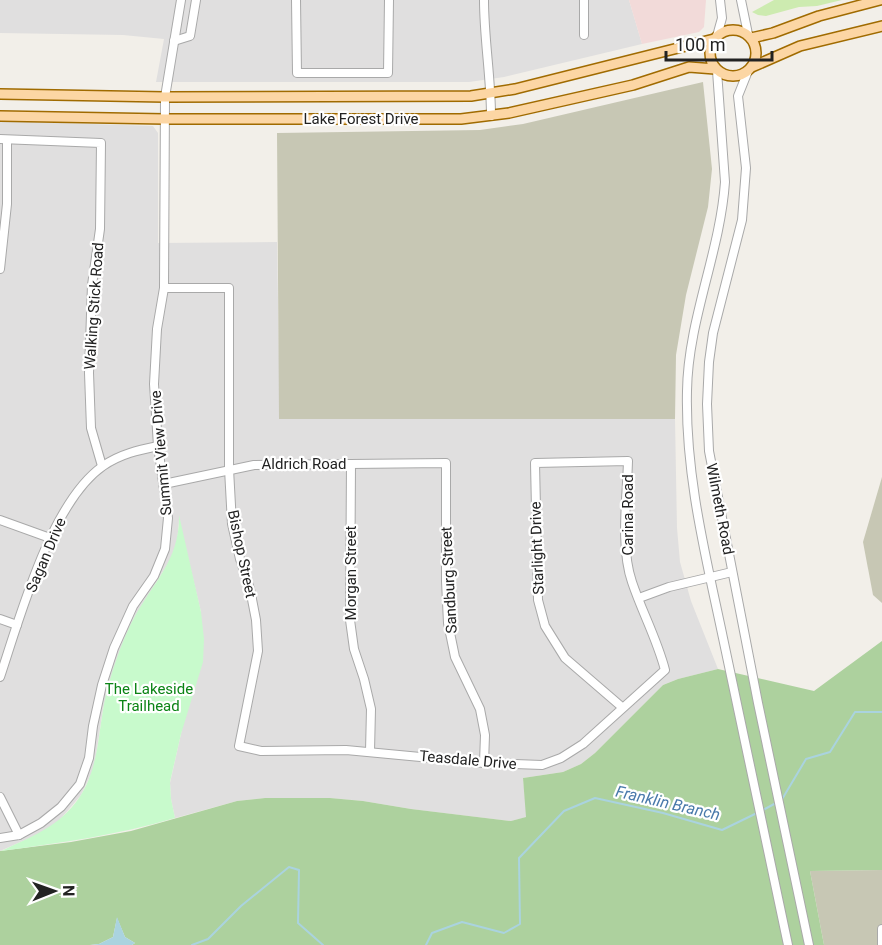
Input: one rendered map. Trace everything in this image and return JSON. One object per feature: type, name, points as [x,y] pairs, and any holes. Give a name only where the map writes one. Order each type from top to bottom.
[{"type":"main road","points":[[880,0],[819,16],[773,33],[749,36],[731,30],[715,38],[709,54],[716,70],[724,75],[734,76],[800,46],[882,27]]},
{"type":"main road","points":[[749,36],[756,52],[750,69]]},
{"type":"main road","name":"Lake Forest Drive","points":[[0,94],[165,97],[444,97],[491,93],[715,38]]},
{"type":"main road","name":"Lake Forest Drive","points":[[0,116],[165,119],[450,119],[491,116],[633,85],[682,68],[716,70]]},
{"type":"street","name":"Summit View Drive","points":[[0,838],[19,835],[41,823],[61,807],[80,784],[89,758],[99,695],[114,648],[133,606],[154,576],[165,549],[168,518],[158,446],[154,384],[164,288],[165,97],[181,0]]},
{"type":"street","points":[[174,41],[190,36],[196,0]]},
{"type":"street","points":[[296,0],[297,73],[388,73],[389,0]]},
{"type":"street","points":[[484,0],[491,116]]},
{"type":"street","points":[[584,0],[584,35]]},
{"type":"street","points":[[715,38],[722,18],[720,0]]},
{"type":"street","points":[[741,0],[749,36]]},
{"type":"street","name":"Wilmeth Road","points":[[750,69],[738,96],[746,168],[742,220],[713,333],[707,386],[709,451],[758,703],[809,945]]},
{"type":"street","name":"Wilmeth Road","points":[[716,70],[725,182],[718,228],[693,330],[687,390],[688,456],[710,577],[788,945]]},
{"type":"street","points":[[0,269],[7,204],[4,140]]},
{"type":"street","name":"Walking Stick Road","points":[[4,140],[101,143],[100,229],[92,285],[89,393],[91,428],[102,466]]},
{"type":"street","name":"Bishop Street","points":[[164,288],[229,288],[229,469],[232,524],[250,589],[258,651],[239,746]]},
{"type":"street","name":"Sagan Drive","points":[[0,677],[50,538],[76,493],[102,466],[129,453],[158,446]]},
{"type":"street","name":"Carina Road","points":[[535,463],[628,461],[627,551],[632,582],[665,670]]},
{"type":"street","name":"Aldrich Road","points":[[164,484],[254,465],[446,463]]},
{"type":"street","name":"Sandburg Street","points":[[446,463],[448,623],[455,657],[480,709],[485,735],[484,763]]},
{"type":"street","name":"Starlight Drive","points":[[535,463],[538,600],[546,626],[565,658],[623,708]]},
{"type":"street","name":"Morgan Street","points":[[351,464],[350,620],[354,649],[371,709],[370,751]]},
{"type":"street","points":[[0,520],[50,538]]},
{"type":"street","points":[[639,598],[669,586],[732,572]]},
{"type":"street","points":[[0,619],[17,625]]},
{"type":"street","name":"Teasdale Drive","points":[[239,746],[261,751],[370,751],[484,763],[542,765],[561,758],[583,744],[665,670]]},
{"type":"street","points":[[0,797],[19,835]]},
{"type":"street","points":[[882,929],[882,945]]},
{"type":"shaded area","points":[[0,0],[629,0],[642,44],[504,77],[469,82],[156,82],[164,39],[123,35],[0,33]]},
{"type":"shaded area","points":[[629,0],[706,0],[704,27],[699,32],[642,44]]},
{"type":"shaded area","points":[[703,82],[712,169],[708,207],[686,295],[676,355],[675,419],[279,419],[277,133],[480,130],[523,124]]},
{"type":"shaded area","points":[[0,121],[153,126],[158,133],[158,243],[277,242],[280,419],[675,419],[677,528],[680,562],[691,601],[718,669],[663,685],[581,764],[563,772],[523,778],[527,817],[511,821],[363,801],[330,798],[265,798],[237,801],[175,818],[170,783],[181,734],[201,612],[179,520],[177,543],[169,562],[134,618],[118,658],[103,709],[94,768],[81,795],[58,822],[41,833],[0,851]]},
{"type":"shaded area","points":[[882,477],[882,603],[873,595],[863,542]]},
{"type":"shaded area","points":[[882,870],[882,945],[824,945],[810,871]]},
{"type":"green space","points":[[774,0],[842,0],[817,6],[799,7],[766,16],[752,12]]},
{"type":"green space","name":"The Lakeside Trailhead","points":[[179,515],[201,612],[204,639],[203,662],[181,734],[170,782],[175,818],[110,834],[1,851],[54,823],[71,808],[85,788],[96,755],[105,699],[115,663],[134,618],[170,558],[178,531]]},
{"type":"green space","points":[[882,641],[882,870],[810,871],[824,945],[132,945],[135,943],[125,937],[117,918],[113,937],[99,944],[0,945],[0,851],[71,842],[131,831],[237,801],[265,798],[330,798],[363,801],[511,821],[526,817],[523,778],[563,772],[581,764],[663,685],[718,669],[814,691]]},
{"type":"water","points":[[117,917],[125,937],[135,943],[132,945],[90,945],[99,944],[113,937]]},
{"type":"waterway","name":"Franklin Branch","points":[[781,801],[806,759],[830,752],[855,712],[882,712]]},
{"type":"waterway","name":"Franklin Branch","points":[[426,945],[432,933],[462,922],[504,933],[520,924],[519,858],[564,811],[595,798],[663,813],[722,830],[757,813]]},
{"type":"waterway","name":"Franklin Branch","points":[[763,810],[776,803]]},
{"type":"waterway","name":"Franklin Branch","points":[[192,945],[208,939],[241,906],[289,867],[299,870],[298,923],[323,945]]}]
